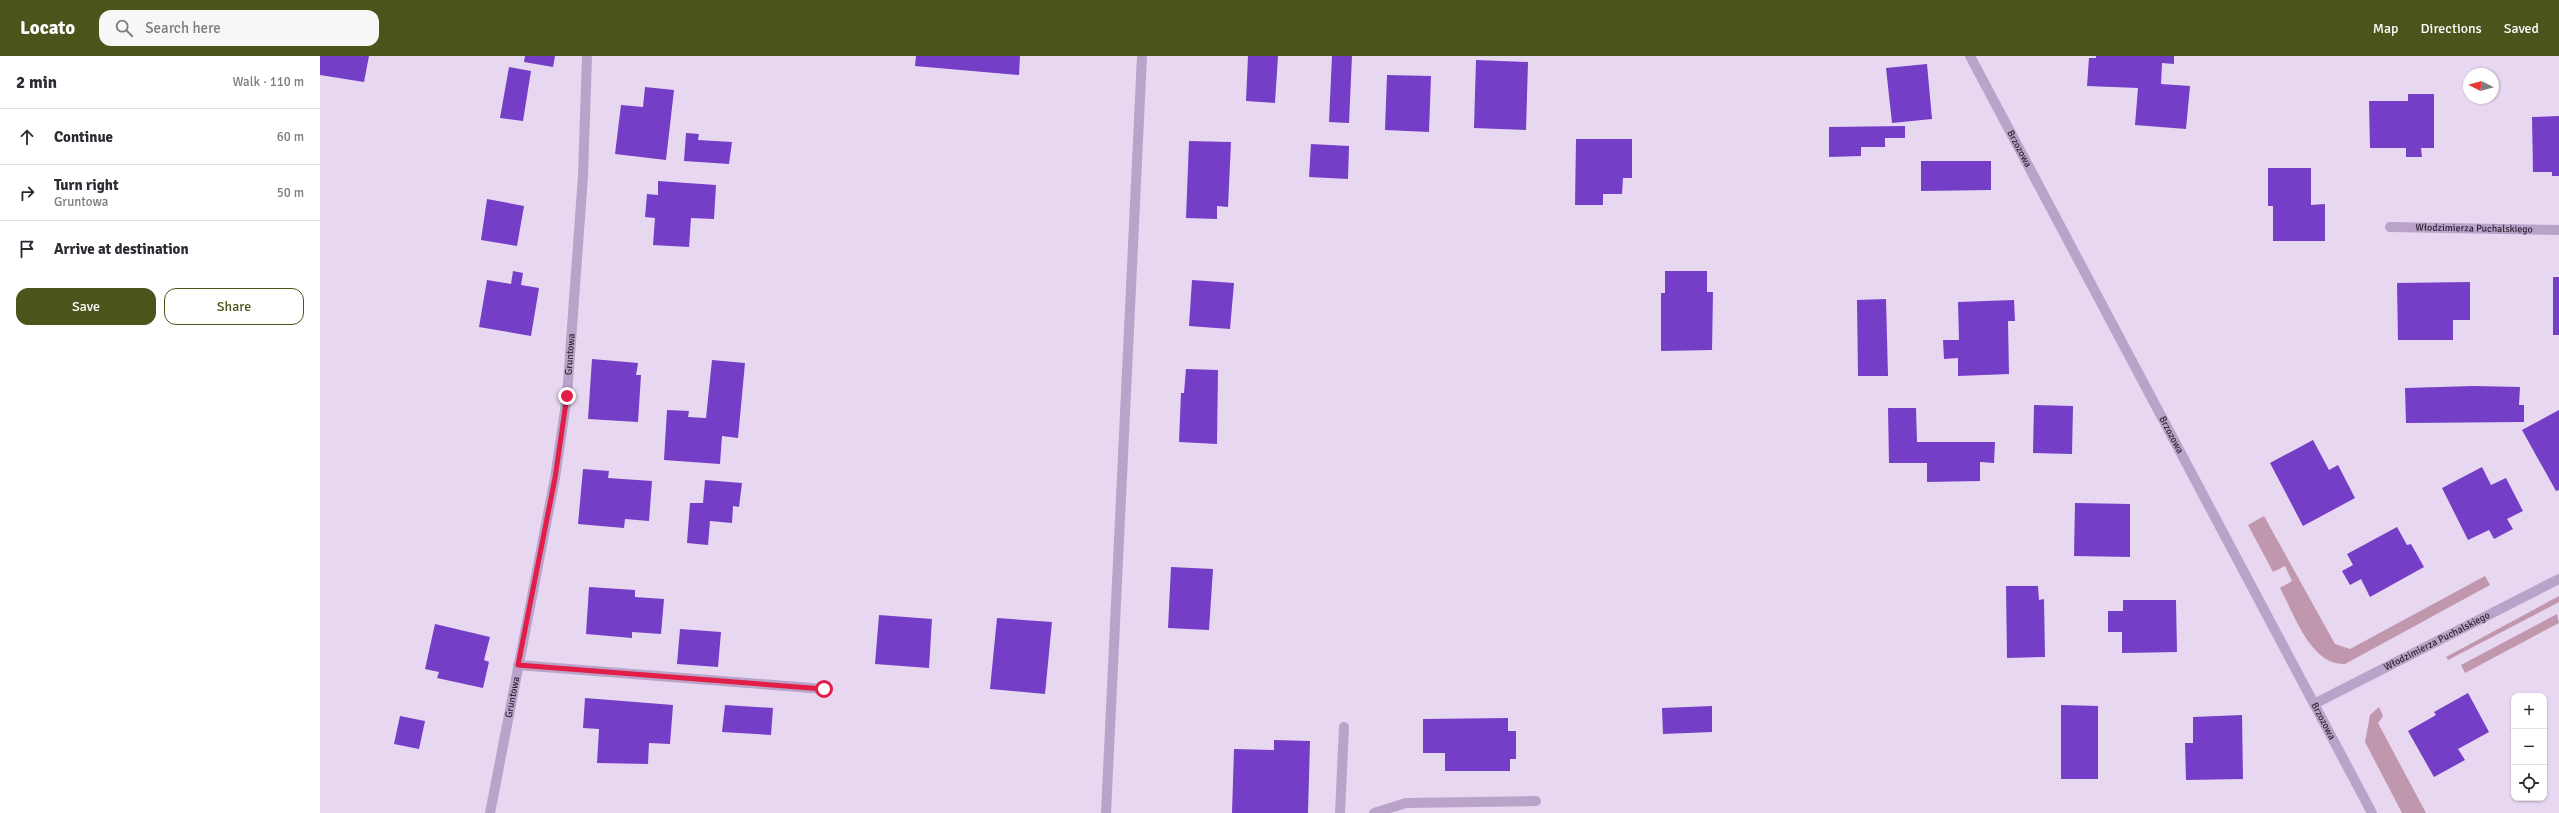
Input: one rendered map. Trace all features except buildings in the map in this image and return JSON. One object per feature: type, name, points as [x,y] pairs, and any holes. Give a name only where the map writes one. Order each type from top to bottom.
[{"type":"street","name":"Gruntowa","points":[[490,813],[555,478],[567,396],[584,176],[587,56]]},
{"type":"street","points":[[1106,813],[1142,56]]},
{"type":"street","name":"Brzozowa","points":[[1970,56],[2372,813]]},
{"type":"street","name":"Włodzimierza Puchalskiego","points":[[2390,227],[2559,230]]},
{"type":"street","name":"Włodzimierza Puchalskiego","points":[[2314,704],[2559,579]]},
{"type":"street","points":[[518,665],[824,689]]},
{"type":"street","points":[[1340,813],[1344,726]]},
{"type":"street","points":[[1374,813],[1406,803],[1536,801]]},
{"type":"shaded area","points":[[2264,516],[2335,644],[2350,649],[2485,576],[2490,585],[2345,664],[2333,662],[2322,657],[2313,648],[2305,636],[2280,588],[2292,581],[2285,566],[2273,572],[2248,525]]},
{"type":"shaded area","points":[[2559,596],[2559,602],[2448,660],[2446,657]]},
{"type":"shaded area","points":[[2557,614],[2559,623],[2465,673],[2461,665]]},
{"type":"shaded area","points":[[2379,707],[2383,716],[2378,723],[2426,813],[2402,813],[2365,742],[2370,715]]},
{"type":"route","points":[[567,396],[555,478],[529,603],[518,665],[824,689]]}]
